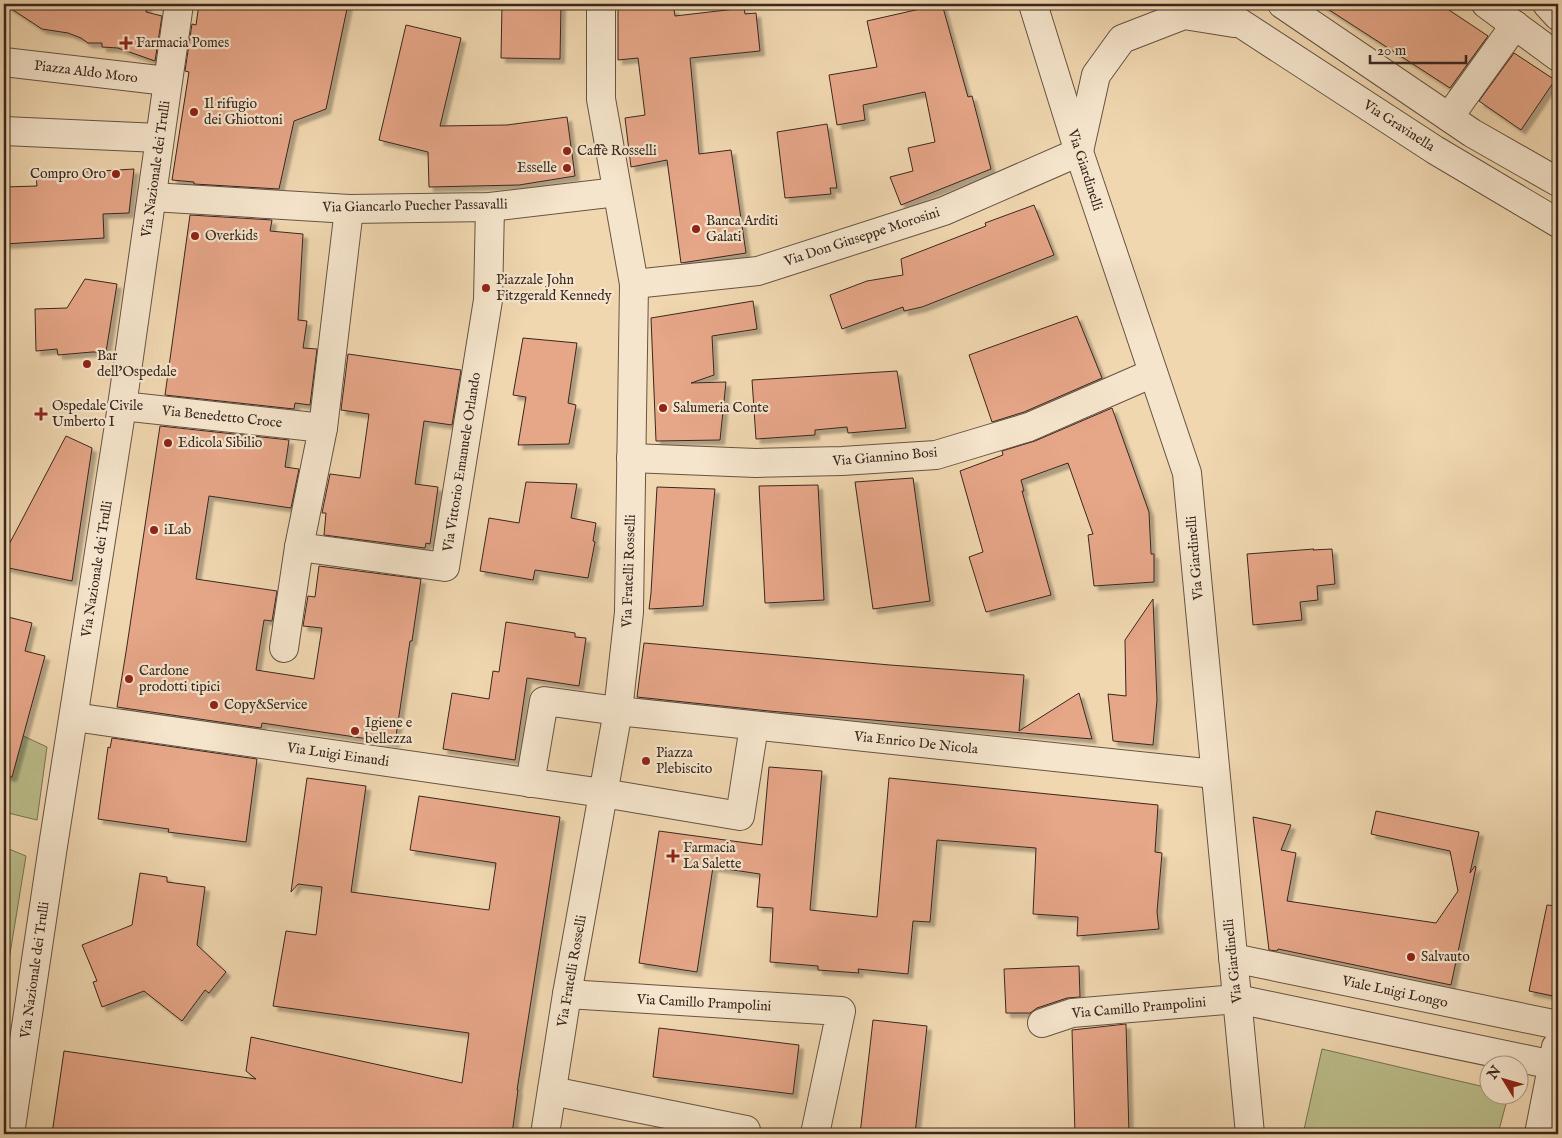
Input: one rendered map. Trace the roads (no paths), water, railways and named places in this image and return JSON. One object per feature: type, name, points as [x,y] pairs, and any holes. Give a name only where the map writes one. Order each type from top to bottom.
[{"type":"street","name":"Via Nazionale dei Trulli","points":[[10,1134],[122,406],[179,4]]},
{"type":"street","name":"Via Fratelli Rosselli","points":[[545,1134],[618,711],[630,612],[634,284],[601,99],[601,4]]},
{"type":"street","name":"Via Giardinelli","points":[[1033,4],[1079,152],[1187,473],[1250,1134]]},
{"type":"street","name":"Via Gravinella","points":[[1211,4],[1435,150],[1558,223]]},
{"type":"street","points":[[1282,4],[1318,13],[1449,117],[1472,133],[1556,175],[1534,209]]},
{"type":"street","points":[[1486,4],[1558,57]]},
{"type":"street","points":[[1547,4],[1558,16]]},
{"type":"street","points":[[1288,54],[1318,13]]},
{"type":"street","name":"Via Gravinella","points":[[1079,152],[1096,75],[1122,39],[1184,15],[1244,24]]},
{"type":"street","points":[[1449,117],[1515,25]]},
{"type":"street","name":"Piazza Aldo Moro","points":[[4,62],[167,81]]},
{"type":"street","points":[[4,131],[159,138]]},
{"type":"street","name":"Via Don Giuseppe Morosini","points":[[634,284],[758,271],[944,211],[1079,152]]},
{"type":"street","name":"Via Giancarlo Puecher Passavalli","points":[[152,197],[349,209],[490,207],[617,192]]},
{"type":"street","name":"Via Vittorio Emanuele Orlando","points":[[299,547],[445,567],[488,300],[490,207]]},
{"type":"street","points":[[284,648],[299,547],[323,428],[349,209]]},
{"type":"street","name":"Via Giannino Bosi","points":[[632,458],[756,463],[842,461],[936,454],[1029,427],[1153,372]]},
{"type":"street","name":"Via Benedetto Croce","points":[[122,406],[323,428]]},
{"type":"street","points":[[530,783],[544,701],[618,711]]},
{"type":"street","name":"Via Enrico De Nicola","points":[[618,711],[1215,774]]},
{"type":"street","name":"Via Luigi Einaudi","points":[[74,717],[603,793]]},
{"type":"street","points":[[603,793],[740,816],[754,726]]},
{"type":"street","name":"Viale Luigi Longo","points":[[1233,958],[1558,1025]]},
{"type":"street","name":"Via Camillo Prampolini","points":[[568,994],[841,1011],[815,1134]]},
{"type":"street","points":[[1237,999],[1555,1065]]},
{"type":"street","name":"Via Camillo Prampolini","points":[[1042,1023],[1072,1013],[1237,999]]},
{"type":"street","points":[[1538,1134],[1555,1065],[1558,1036]]},
{"type":"street","points":[[552,1091],[746,1130]]},
{"type":"place","name":"Farmacia Pomes","points":[[126,43]]},
{"type":"place","name":"Il rifugio dei Ghiottoni","points":[[194,112]]},
{"type":"place","name":"Caffè Rosselli","points":[[567,151]]},
{"type":"place","name":"Esselle","points":[[567,168]]},
{"type":"place","name":"Compro Oro","points":[[116,174]]},
{"type":"place","name":"Banca Arditi Galati","points":[[696,229]]},
{"type":"place","name":"Overkids","points":[[195,236]]},
{"type":"place","name":"Piazzale John Fitzgerald Kennedy","points":[[486,288]]},
{"type":"place","name":"Bar dell'Ospedale","points":[[87,364]]},
{"type":"place","name":"Salumeria Conte","points":[[663,408]]},
{"type":"place","name":"Ospedale Civile Umberto I","points":[[41,414]]},
{"type":"place","name":"Edicola Sibilio","points":[[168,443]]},
{"type":"place","name":"iLab","points":[[154,530]]},
{"type":"place","name":"Cardone prodotti tipici","points":[[129,679]]},
{"type":"place","name":"Copy&Service","points":[[214,705]]},
{"type":"place","name":"Igiene e bellezza","points":[[355,731]]},
{"type":"place","name":"Piazza Plebiscito","points":[[646,761]]},
{"type":"place","name":"Farmacia La Salette","points":[[673,856]]},
{"type":"place","name":"Salvauto","points":[[1411,957]]}]
